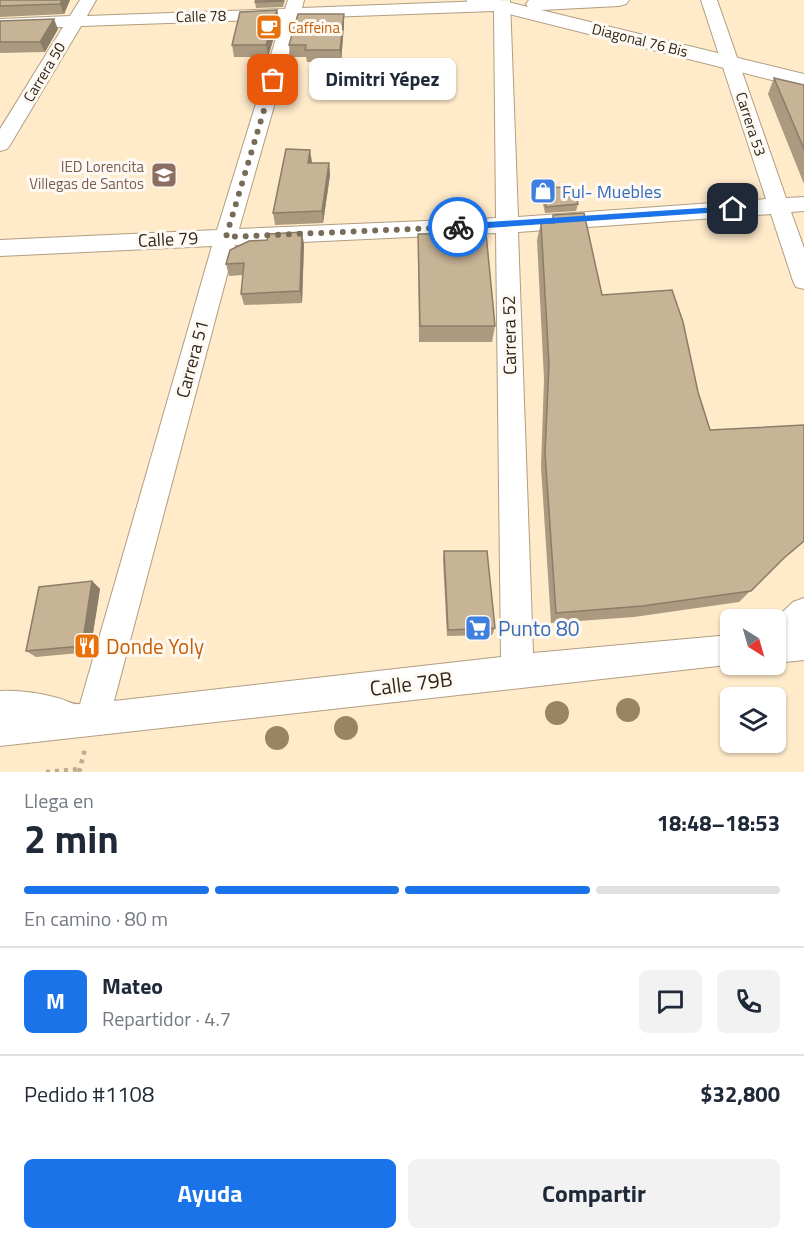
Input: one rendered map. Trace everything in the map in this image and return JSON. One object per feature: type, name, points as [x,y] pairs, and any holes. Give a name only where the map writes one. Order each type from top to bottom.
[{"type":"street","name":"Carrera 50","points":[[0,145],[88,0]]},
{"type":"street","name":"Diagonal 76 Bis","points":[[476,0],[502,3],[804,81]]},
{"type":"street","name":"Calle 78","points":[[0,24],[295,6],[619,0]]},
{"type":"street","name":"Carrera 53","points":[[710,0],[804,281]]},
{"type":"street","name":"Carrera 52","points":[[502,3],[517,671]]},
{"type":"street","name":"Carrera 51","points":[[92,720],[226,237],[295,6]]},
{"type":"street","name":"Calle 79","points":[[0,248],[507,225],[804,204]]},
{"type":"street","points":[[786,630],[804,613]]},
{"type":"street","points":[[786,646],[804,644]]},
{"type":"street","name":"Calle 79B","points":[[0,729],[517,671],[720,652]]},
{"type":"street","name":"Calle 79B","points":[[0,708],[15,707],[92,720]]},
{"type":"path","points":[[46,772],[80,769]]},
{"type":"building","points":[[0,0],[62,0],[60,4],[0,6]]},
{"type":"building","points":[[256,0],[283,0],[283,1],[255,2]]},
{"type":"building","points":[[277,10],[266,45],[232,45],[240,12]]},
{"type":"building","points":[[298,14],[344,14],[340,50],[305,50],[306,45],[289,45]]},
{"type":"building","points":[[54,19],[40,42],[0,42],[0,21]]},
{"type":"building","points":[[774,78],[804,85],[804,149]]},
{"type":"building","points":[[286,149],[310,150],[308,163],[329,163],[322,211],[273,213]]},
{"type":"building","points":[[567,187],[569,195],[576,195],[578,204],[546,207],[542,188]]},
{"type":"building","points":[[584,213],[602,295],[672,290],[683,322],[698,392],[710,430],[804,425],[804,541],[751,591],[642,606],[556,613],[545,453],[549,364],[541,223],[554,223],[553,215]]},
{"type":"building","points":[[302,232],[300,291],[241,294],[244,263],[226,264],[230,250],[249,241],[267,240],[269,234]]},
{"type":"building","points":[[486,233],[495,326],[420,326],[418,234]]},
{"type":"building","points":[[444,551],[487,551],[495,628],[448,630]]},
{"type":"building","points":[[92,581],[82,646],[26,651],[39,587]]},
{"type":"way so far","points":[[273,80],[226,237],[458,227]]},
{"type":"place","name":"Caffeina","points":[[269,27]]},
{"type":"place","name":"Dimitri Yépez","points":[[273,80]]},
{"type":"place","name":"IED Lorencita Villegas de Santos","points":[[164,175]]},
{"type":"place","name":"Ful- Muebles","points":[[543,191]]},
{"type":"place","name":"Punto 80","points":[[478,628]]},
{"type":"place","name":"Donde Yoly","points":[[87,646]]},
{"type":"route","points":[[458,227],[733,209]]}]
